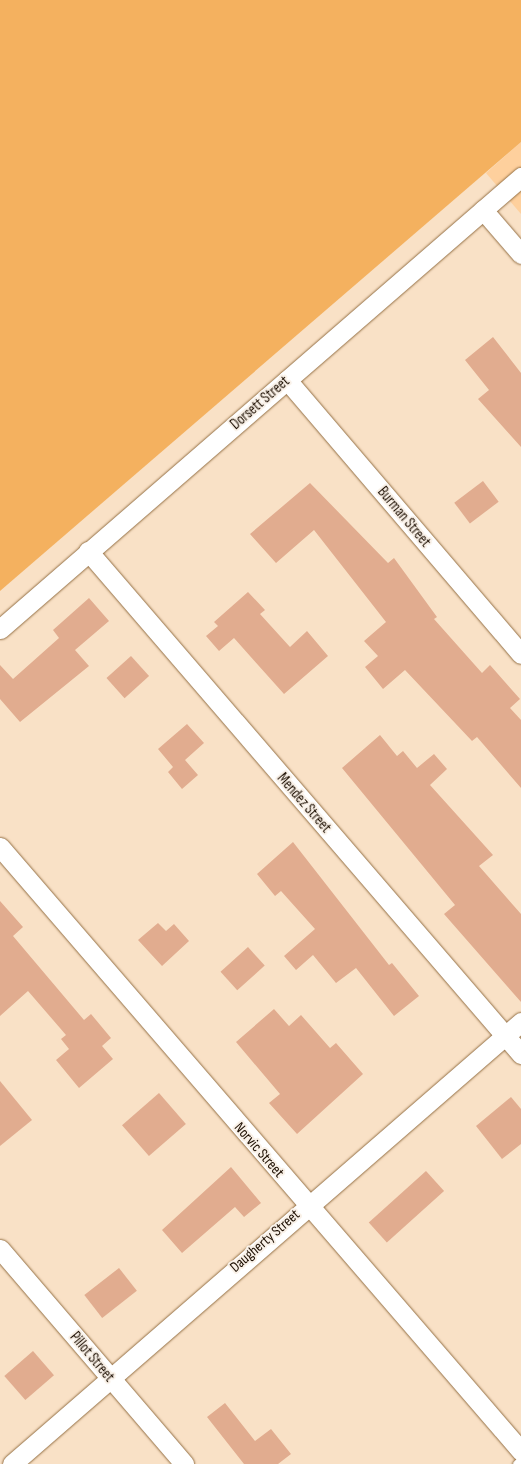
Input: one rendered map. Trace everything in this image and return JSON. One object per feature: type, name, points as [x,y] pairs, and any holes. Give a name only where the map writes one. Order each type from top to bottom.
[{"type":"street","name":"Dorsett Street","points":[[0,629],[521,177]]},
{"type":"street","points":[[483,210],[521,254]]},
{"type":"street","name":"Burman Street","points":[[288,380],[521,654]]},
{"type":"street","name":"Mendez Street","points":[[88,551],[521,1054]]},
{"type":"street","name":"Norvic Street","points":[[0,847],[306,1205],[521,1451]]},
{"type":"street","name":"Daugherty Street","points":[[12,1464],[306,1205],[521,1022]]},
{"type":"street","name":"Pillot Street","points":[[0,1249],[184,1464]]},
{"type":"lane","points":[[516,1464],[521,1460]]},
{"type":"shaded area","points":[[0,0],[521,0],[521,142],[0,591]]},
{"type":"shaded area","points":[[521,142],[521,214],[486,173]]},
{"type":"building","points":[[493,337],[521,373],[521,447],[478,399],[489,390],[465,360]]},
{"type":"building","points":[[483,481],[499,502],[470,523],[454,503]]},
{"type":"building","points":[[310,483],[388,563],[394,558],[437,617],[434,619],[482,673],[490,665],[520,699],[510,708],[521,720],[521,788],[477,737],[472,741],[405,670],[383,689],[365,667],[378,656],[364,641],[386,622],[314,530],[276,563],[250,534]]},
{"type":"building","points":[[248,592],[265,610],[260,614],[290,647],[307,631],[328,656],[284,694],[234,638],[219,651],[206,636],[218,626],[214,622]]},
{"type":"building","points":[[89,598],[109,621],[75,650],[89,666],[20,722],[0,699],[0,665],[13,679],[59,638],[53,630]]},
{"type":"building","points":[[131,656],[149,676],[125,698],[106,678]]},
{"type":"building","points":[[187,724],[204,743],[185,760],[198,775],[182,789],[168,772],[173,767],[158,749]]},
{"type":"building","points":[[380,735],[397,756],[403,751],[417,768],[434,754],[447,769],[430,785],[493,855],[479,866],[521,914],[521,1002],[444,914],[455,905],[342,768]]},
{"type":"building","points":[[293,842],[389,965],[392,963],[419,996],[394,1016],[356,968],[336,983],[313,955],[296,970],[284,956],[315,929],[281,891],[275,896],[257,874]]},
{"type":"building","points":[[0,901],[23,927],[13,936],[84,1020],[91,1014],[111,1038],[102,1046],[113,1059],[79,1088],[56,1060],[69,1049],[61,1039],[66,1035],[28,991],[0,1016]]},
{"type":"building","points":[[158,923],[166,931],[174,924],[189,941],[162,966],[138,940]]},
{"type":"building","points":[[248,947],[265,966],[237,990],[221,972]]},
{"type":"building","points":[[274,1009],[289,1026],[301,1015],[330,1048],[336,1043],[363,1074],[297,1134],[269,1103],[280,1094],[236,1042]]},
{"type":"building","points":[[0,1081],[32,1120],[0,1146]]},
{"type":"building","points":[[159,1093],[186,1124],[149,1156],[122,1125]]},
{"type":"building","points":[[511,1097],[521,1109],[521,1144],[502,1159],[476,1126]]},
{"type":"building","points":[[231,1167],[261,1203],[244,1217],[235,1207],[182,1253],[162,1230]]},
{"type":"building","points":[[426,1171],[444,1191],[387,1243],[369,1223]]},
{"type":"building","points":[[119,1268],[137,1291],[102,1318],[84,1295]]},
{"type":"building","points":[[33,1351],[54,1375],[25,1400],[4,1376]]},
{"type":"building","points":[[225,1403],[255,1441],[271,1429],[291,1454],[278,1464],[244,1464],[207,1417]]}]
